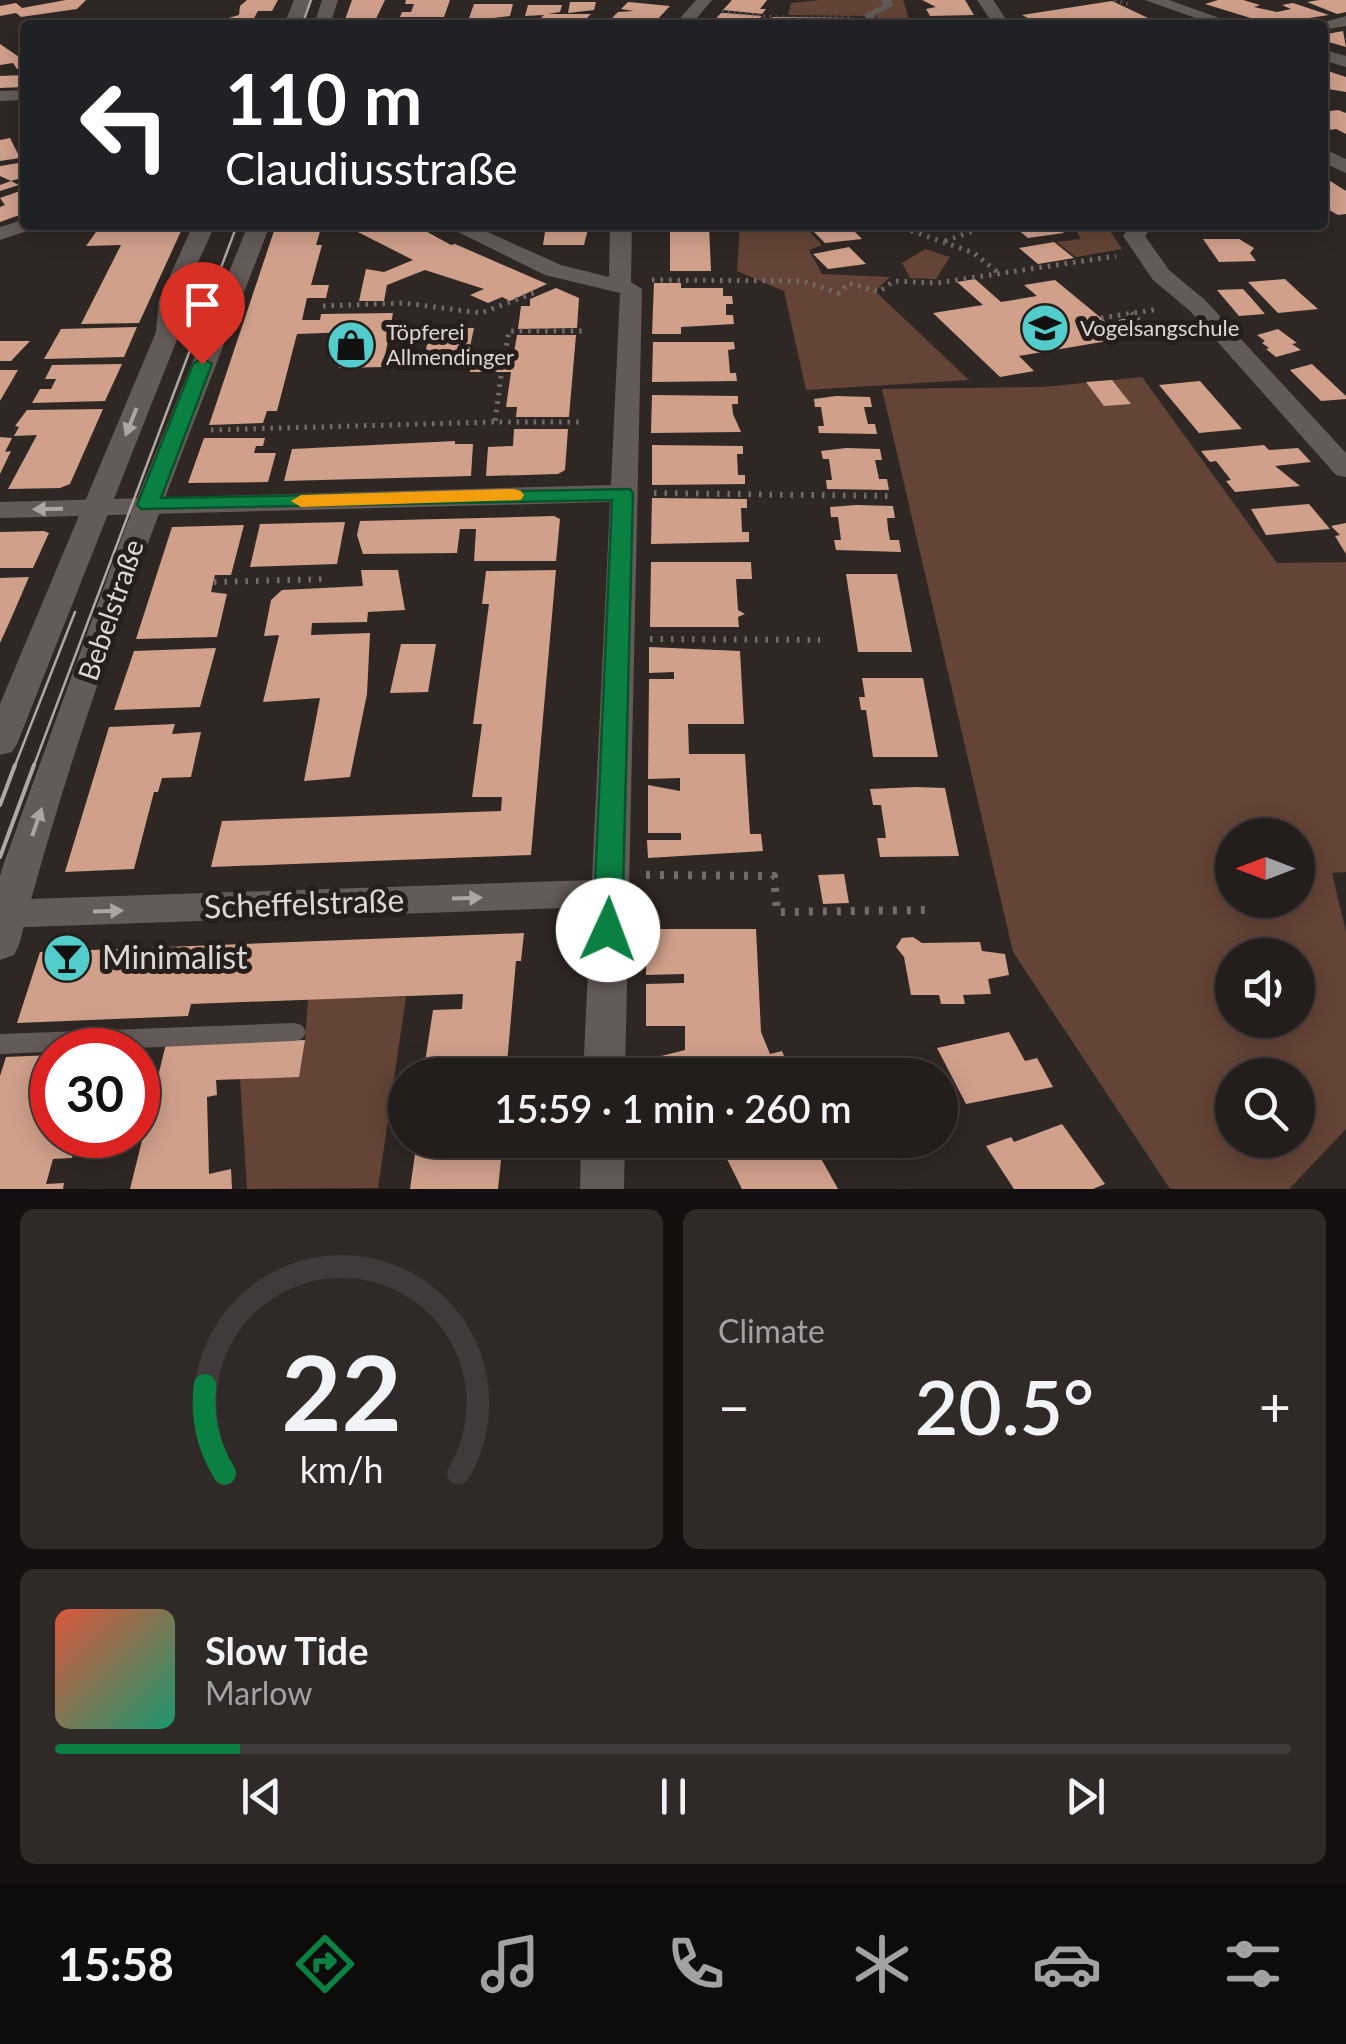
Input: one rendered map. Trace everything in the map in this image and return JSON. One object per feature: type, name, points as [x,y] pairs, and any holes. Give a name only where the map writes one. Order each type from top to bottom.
[{"type":"street","points":[[1153,0],[1215,20]]},
{"type":"street","name":"Bebelstraße","points":[[0,744],[168,332],[170,300],[202,230]]},
{"type":"street","name":"Bebelstraße","points":[[3,925],[148,505],[257,230]]},
{"type":"street","points":[[466,230],[553,270],[632,289],[604,1058]]},
{"type":"street","points":[[620,284],[621,230]]},
{"type":"street","points":[[1138,230],[1134,236],[1142,252],[1178,294],[1198,306],[1346,469]]},
{"type":"street","points":[[0,510],[623,493]]},
{"type":"street","name":"Scheffelstraße","points":[[3,925],[609,884]]},
{"type":"street","points":[[602,1189],[603,1158]]},
{"type":"lane","points":[[872,20],[888,6],[886,0]]},
{"type":"lane","points":[[0,1044],[294,1032]]},
{"type":"path","points":[[700,5],[864,20]]},
{"type":"path","points":[[909,230],[974,253],[998,273]]},
{"type":"path","points":[[944,242],[976,230]]},
{"type":"path","points":[[654,280],[802,281],[830,293],[839,293],[849,283],[879,292],[894,281],[937,283],[1142,252]]},
{"type":"path","points":[[323,306],[404,302],[480,314],[541,290]]},
{"type":"path","points":[[1101,318],[1132,317],[1150,310]]},
{"type":"path","points":[[506,354],[509,331],[585,331]]},
{"type":"path","points":[[495,422],[501,376]]},
{"type":"path","points":[[196,430],[579,422]]},
{"type":"path","points":[[623,493],[891,496]]},
{"type":"path","points":[[214,582],[327,579]]},
{"type":"path","points":[[618,639],[820,640]]},
{"type":"path","points":[[609,884],[774,876],[777,912],[925,910]]},
{"type":"shaded area","points":[[903,0],[909,20],[788,15],[791,3]]},
{"type":"shaded area","points":[[740,230],[808,230],[822,245],[809,250],[822,274],[890,277],[875,291],[969,380],[806,390],[784,291],[737,271]]},
{"type":"shaded area","points":[[1076,230],[1109,230],[1122,249],[1076,257],[1056,242],[1081,239]]},
{"type":"shaded area","points":[[925,249],[950,257],[936,279],[910,278],[902,263]]},
{"type":"shaded area","points":[[1142,377],[1277,563],[1346,562],[1346,872],[1332,873],[1346,932],[1346,1129],[1289,1189],[1170,1189],[1013,952],[882,389],[1043,387]]},
{"type":"shaded area","points":[[406,997],[397,1058],[388,1058],[388,1120],[378,1188],[247,1189],[240,1079],[305,1040],[308,999]]},
{"type":"building","points":[[86,0],[77,9],[0,16],[0,6],[16,3],[22,8]]},
{"type":"building","points":[[247,0],[278,0],[272,11],[258,11],[253,20],[222,20],[239,15],[240,6]]},
{"type":"building","points":[[352,0],[385,0],[375,20],[345,20]]},
{"type":"building","points":[[406,0],[450,0],[444,17],[400,17],[402,12],[411,12],[414,4],[405,4]]},
{"type":"building","points":[[732,0],[767,0],[760,9],[766,9],[762,14],[723,10]]},
{"type":"building","points":[[922,0],[965,0],[974,15],[930,16],[926,9],[936,7]]},
{"type":"building","points":[[1243,0],[1277,12],[1291,9],[1282,5],[1293,3],[1329,15],[1257,20],[1205,4]]},
{"type":"building","points":[[1346,0],[1346,12],[1337,14],[1307,2]]},
{"type":"building","points":[[1112,1],[1152,20],[1024,20],[1028,18],[1022,15]]},
{"type":"building","points":[[570,2],[596,2],[594,10],[568,13]]},
{"type":"building","points":[[628,2],[670,6],[657,20],[611,19],[618,12],[634,11],[621,9]]},
{"type":"building","points":[[474,4],[513,4],[510,16],[468,20]]},
{"type":"building","points":[[528,5],[562,5],[560,12],[548,14],[591,14],[585,20],[525,16]]},
{"type":"building","points":[[721,13],[762,16],[757,20],[715,20]]},
{"type":"building","points":[[773,17],[861,20],[770,20]]},
{"type":"building","points":[[926,18],[977,20],[927,20]]},
{"type":"building","points":[[1343,31],[1346,47],[1328,42],[1328,34]]},
{"type":"building","points":[[0,44],[20,58],[20,68],[13,63],[0,65]]},
{"type":"building","points":[[1328,71],[1346,77],[1346,92],[1328,89]]},
{"type":"building","points":[[20,75],[20,87],[0,88],[0,76]]},
{"type":"building","points":[[1328,111],[1346,113],[1346,134],[1328,130]]},
{"type":"building","points":[[10,138],[20,158],[0,161],[0,140]]},
{"type":"building","points":[[20,163],[20,178],[11,181],[0,176],[0,166]]},
{"type":"building","points":[[1328,180],[1346,191],[1346,214],[1328,209]]},
{"type":"building","points":[[11,181],[19,185],[0,191],[0,185]]},
{"type":"building","points":[[20,191],[20,215],[0,222],[0,207],[5,205],[0,198]]},
{"type":"building","points":[[97,230],[182,230],[139,323],[81,324],[121,245],[86,246]]},
{"type":"building","points":[[274,230],[320,230],[316,245],[322,245],[311,285],[329,285],[326,298],[307,298],[302,320],[320,320],[321,314],[393,313],[383,367],[339,368],[345,339],[354,335],[348,332],[297,334],[277,411],[267,411],[263,423],[209,425]]},
{"type":"building","points":[[354,230],[424,230],[547,284],[510,301],[502,297],[488,303],[470,295],[484,289],[425,270],[387,285],[384,301],[359,301],[366,269],[384,272],[413,260]]},
{"type":"building","points":[[588,230],[584,245],[543,245],[545,232],[512,232]]},
{"type":"building","points":[[670,230],[709,230],[711,271],[670,271]]},
{"type":"building","points":[[812,230],[853,230],[862,239],[825,243]]},
{"type":"building","points":[[1018,230],[1064,233],[1028,238]]},
{"type":"building","points":[[1203,239],[1239,239],[1254,248],[1250,253],[1256,261],[1219,262]]},
{"type":"building","points":[[1054,242],[1074,258],[1038,264],[1019,248]]},
{"type":"building","points":[[849,247],[866,264],[828,269],[813,254]]},
{"type":"building","name":"Vogelsangschule","points":[[975,279],[1001,302],[1037,296],[1024,285],[1055,280],[1106,322],[1130,318],[1149,334],[1019,356],[1034,371],[1000,377],[933,313],[983,305],[957,282]]},
{"type":"building","points":[[1285,279],[1318,309],[1278,313],[1248,282]]},
{"type":"building","points":[[654,283],[681,283],[681,288],[723,288],[723,296],[732,296],[733,304],[726,304],[726,315],[733,315],[734,324],[681,327],[681,334],[652,334]]},
{"type":"building","points":[[556,288],[579,298],[577,328],[518,329],[521,306],[530,306],[530,299]]},
{"type":"building","points":[[1243,289],[1265,314],[1239,316],[1217,290]]},
{"type":"building","points":[[137,327],[124,357],[44,359],[61,329]]},
{"type":"building","points":[[431,328],[474,328],[466,366],[422,366]]},
{"type":"building","points":[[1278,329],[1301,350],[1276,357],[1266,349],[1269,348],[1262,343],[1265,341],[1257,335]]},
{"type":"building","points":[[517,335],[576,335],[569,417],[516,417],[517,407],[506,407],[511,372],[470,372],[472,359],[513,358]]},
{"type":"building","points":[[0,341],[30,341],[11,361],[0,361]]},
{"type":"building","points":[[653,342],[734,342],[735,349],[728,350],[730,373],[736,373],[737,381],[652,382]]},
{"type":"building","points":[[122,364],[105,401],[32,403],[40,389],[51,389],[56,379],[45,379],[52,365]]},
{"type":"building","points":[[1312,364],[1346,399],[1321,401],[1290,370]]},
{"type":"building","points":[[0,370],[18,370],[0,401]]},
{"type":"building","points":[[1112,380],[1131,404],[1104,406],[1086,382]]},
{"type":"building","points":[[1200,381],[1242,429],[1199,433],[1159,385]]},
{"type":"building","points":[[652,395],[738,396],[738,404],[732,404],[741,432],[651,433]]},
{"type":"building","points":[[870,397],[872,407],[864,407],[868,424],[875,424],[877,434],[819,433],[818,426],[824,426],[821,407],[815,407],[814,399]]},
{"type":"building","points":[[103,409],[70,484],[60,488],[8,489],[37,435],[14,436],[19,427],[15,426],[27,410]]},
{"type":"building","points":[[514,429],[568,429],[565,470],[558,474],[486,476],[488,447],[513,446]]},
{"type":"building","points":[[0,437],[12,438],[5,452],[11,451],[0,474]]},
{"type":"building","points":[[204,438],[265,438],[263,446],[256,446],[254,453],[276,453],[268,482],[188,483]]},
{"type":"building","points":[[455,441],[473,444],[471,476],[284,481],[292,449]]},
{"type":"building","points":[[652,445],[743,446],[743,454],[737,454],[738,475],[745,475],[745,484],[652,485]]},
{"type":"building","points":[[1264,445],[1269,450],[1298,448],[1311,462],[1275,466],[1300,486],[1235,492],[1216,461],[1210,462],[1201,451]]},
{"type":"building","points":[[880,449],[882,460],[875,460],[879,479],[887,479],[889,490],[827,489],[826,480],[832,480],[829,459],[823,459],[821,451]]},
{"type":"building","points":[[652,498],[747,499],[747,508],[741,508],[742,532],[749,532],[749,542],[651,544]]},
{"type":"building","points":[[1309,504],[1330,529],[1266,535],[1251,509]]},
{"type":"building","points":[[893,506],[895,518],[887,518],[888,529],[890,540],[899,540],[901,552],[836,550],[834,540],[841,540],[838,517],[831,517],[830,507]]},
{"type":"building","points":[[554,516],[560,519],[556,561],[474,561],[476,529],[460,529],[457,553],[363,554],[357,535],[360,521]]},
{"type":"building","points":[[345,522],[337,564],[250,567],[260,524]]},
{"type":"building","points":[[1346,523],[1346,554],[1335,536],[1340,535],[1331,526]]},
{"type":"building","points":[[244,525],[231,575],[215,575],[211,592],[227,594],[217,637],[136,639],[172,527]]},
{"type":"building","points":[[0,532],[49,533],[33,568],[0,568]]},
{"type":"building","points":[[651,562],[751,562],[752,579],[736,579],[738,610],[745,614],[738,617],[739,627],[650,627]]},
{"type":"building","points":[[361,570],[398,570],[405,610],[368,612],[367,622],[312,623],[311,635],[370,633],[367,694],[350,777],[304,781],[320,698],[263,702],[279,635],[264,636],[271,600],[282,590],[363,586]]},
{"type":"building","points":[[556,570],[531,855],[211,867],[222,821],[501,811],[502,797],[472,797],[482,724],[473,724],[489,604],[482,604],[486,571]]},
{"type":"building","points":[[846,574],[897,574],[912,652],[858,652]]},
{"type":"building","points":[[29,577],[10,621],[0,643],[0,578]]},
{"type":"building","points":[[401,644],[436,644],[428,692],[390,693]]},
{"type":"building","points":[[649,647],[740,651],[744,724],[688,724],[689,754],[745,754],[750,834],[761,834],[763,851],[648,858],[647,840],[681,840],[681,833],[648,833],[648,785],[680,791],[680,778],[648,779],[649,679],[674,679],[674,672],[649,673]]},
{"type":"building","points":[[216,648],[200,707],[114,710],[134,651]]},
{"type":"building","points":[[862,678],[923,678],[938,757],[873,757],[866,710],[861,710],[859,697],[865,697]]},
{"type":"building","points":[[175,724],[172,734],[201,732],[191,777],[162,778],[158,792],[154,792],[134,869],[65,872],[109,727]]},
{"type":"building","points":[[945,788],[959,856],[880,857],[877,838],[886,838],[881,805],[873,805],[870,789]]},
{"type":"building","points":[[844,874],[849,903],[823,904],[818,875]]},
{"type":"building","points":[[647,929],[756,929],[761,1032],[770,1054],[782,1051],[785,1058],[653,1058],[685,1050],[685,1026],[646,1026],[646,984],[684,983],[684,974],[646,975]]},
{"type":"building","points":[[524,933],[521,961],[516,961],[507,1058],[426,1058],[433,1010],[462,1009],[463,994],[191,1004],[188,1016],[17,1023],[40,952]]},
{"type":"building","points":[[913,937],[922,943],[980,942],[982,951],[1005,954],[1009,975],[988,979],[991,994],[963,995],[965,1004],[941,1004],[939,995],[911,995],[904,957],[896,947],[902,938]]},
{"type":"building","points":[[1009,1032],[1025,1061],[1037,1058],[1053,1087],[966,1104],[958,1089],[958,1058],[942,1058],[937,1048]]},
{"type":"building","points":[[305,1040],[299,1077],[216,1080],[217,1095],[207,1097],[209,1174],[231,1169],[232,1189],[130,1189],[138,1158],[160,1158],[160,1068],[166,1044]]},
{"type":"building","points":[[30,1056],[30,1158],[72,1158],[53,1159],[46,1184],[64,1183],[63,1189],[0,1189],[0,1076],[6,1057]]},
{"type":"building","points":[[1062,1124],[1105,1184],[1093,1189],[1014,1189],[986,1146],[1011,1137],[1014,1142]]},
{"type":"building","points":[[414,1158],[501,1158],[498,1189],[410,1189]]},
{"type":"building","points":[[726,1158],[821,1158],[838,1189],[742,1189]]},
{"type":"tram line","points":[[304,20],[311,0]]},
{"type":"tram line","points":[[33,768],[235,230]]},
{"type":"tram line","points":[[14,768],[75,612]]},
{"type":"tram line","points":[[0,805],[15,765]]},
{"type":"tram line","points":[[0,857],[34,765]]},
{"type":"slow traffic","points":[[301,501],[514,495]]},
{"type":"place","name":"Vogelsangschule","points":[[1045,328]]},
{"type":"place","name":"Töpferei Allmendinger","points":[[351,345]]},
{"type":"place","name":"Minimalist","points":[[67,958]]},
{"type":"route","points":[[202,364],[148,505],[623,493],[608,930]]}]
